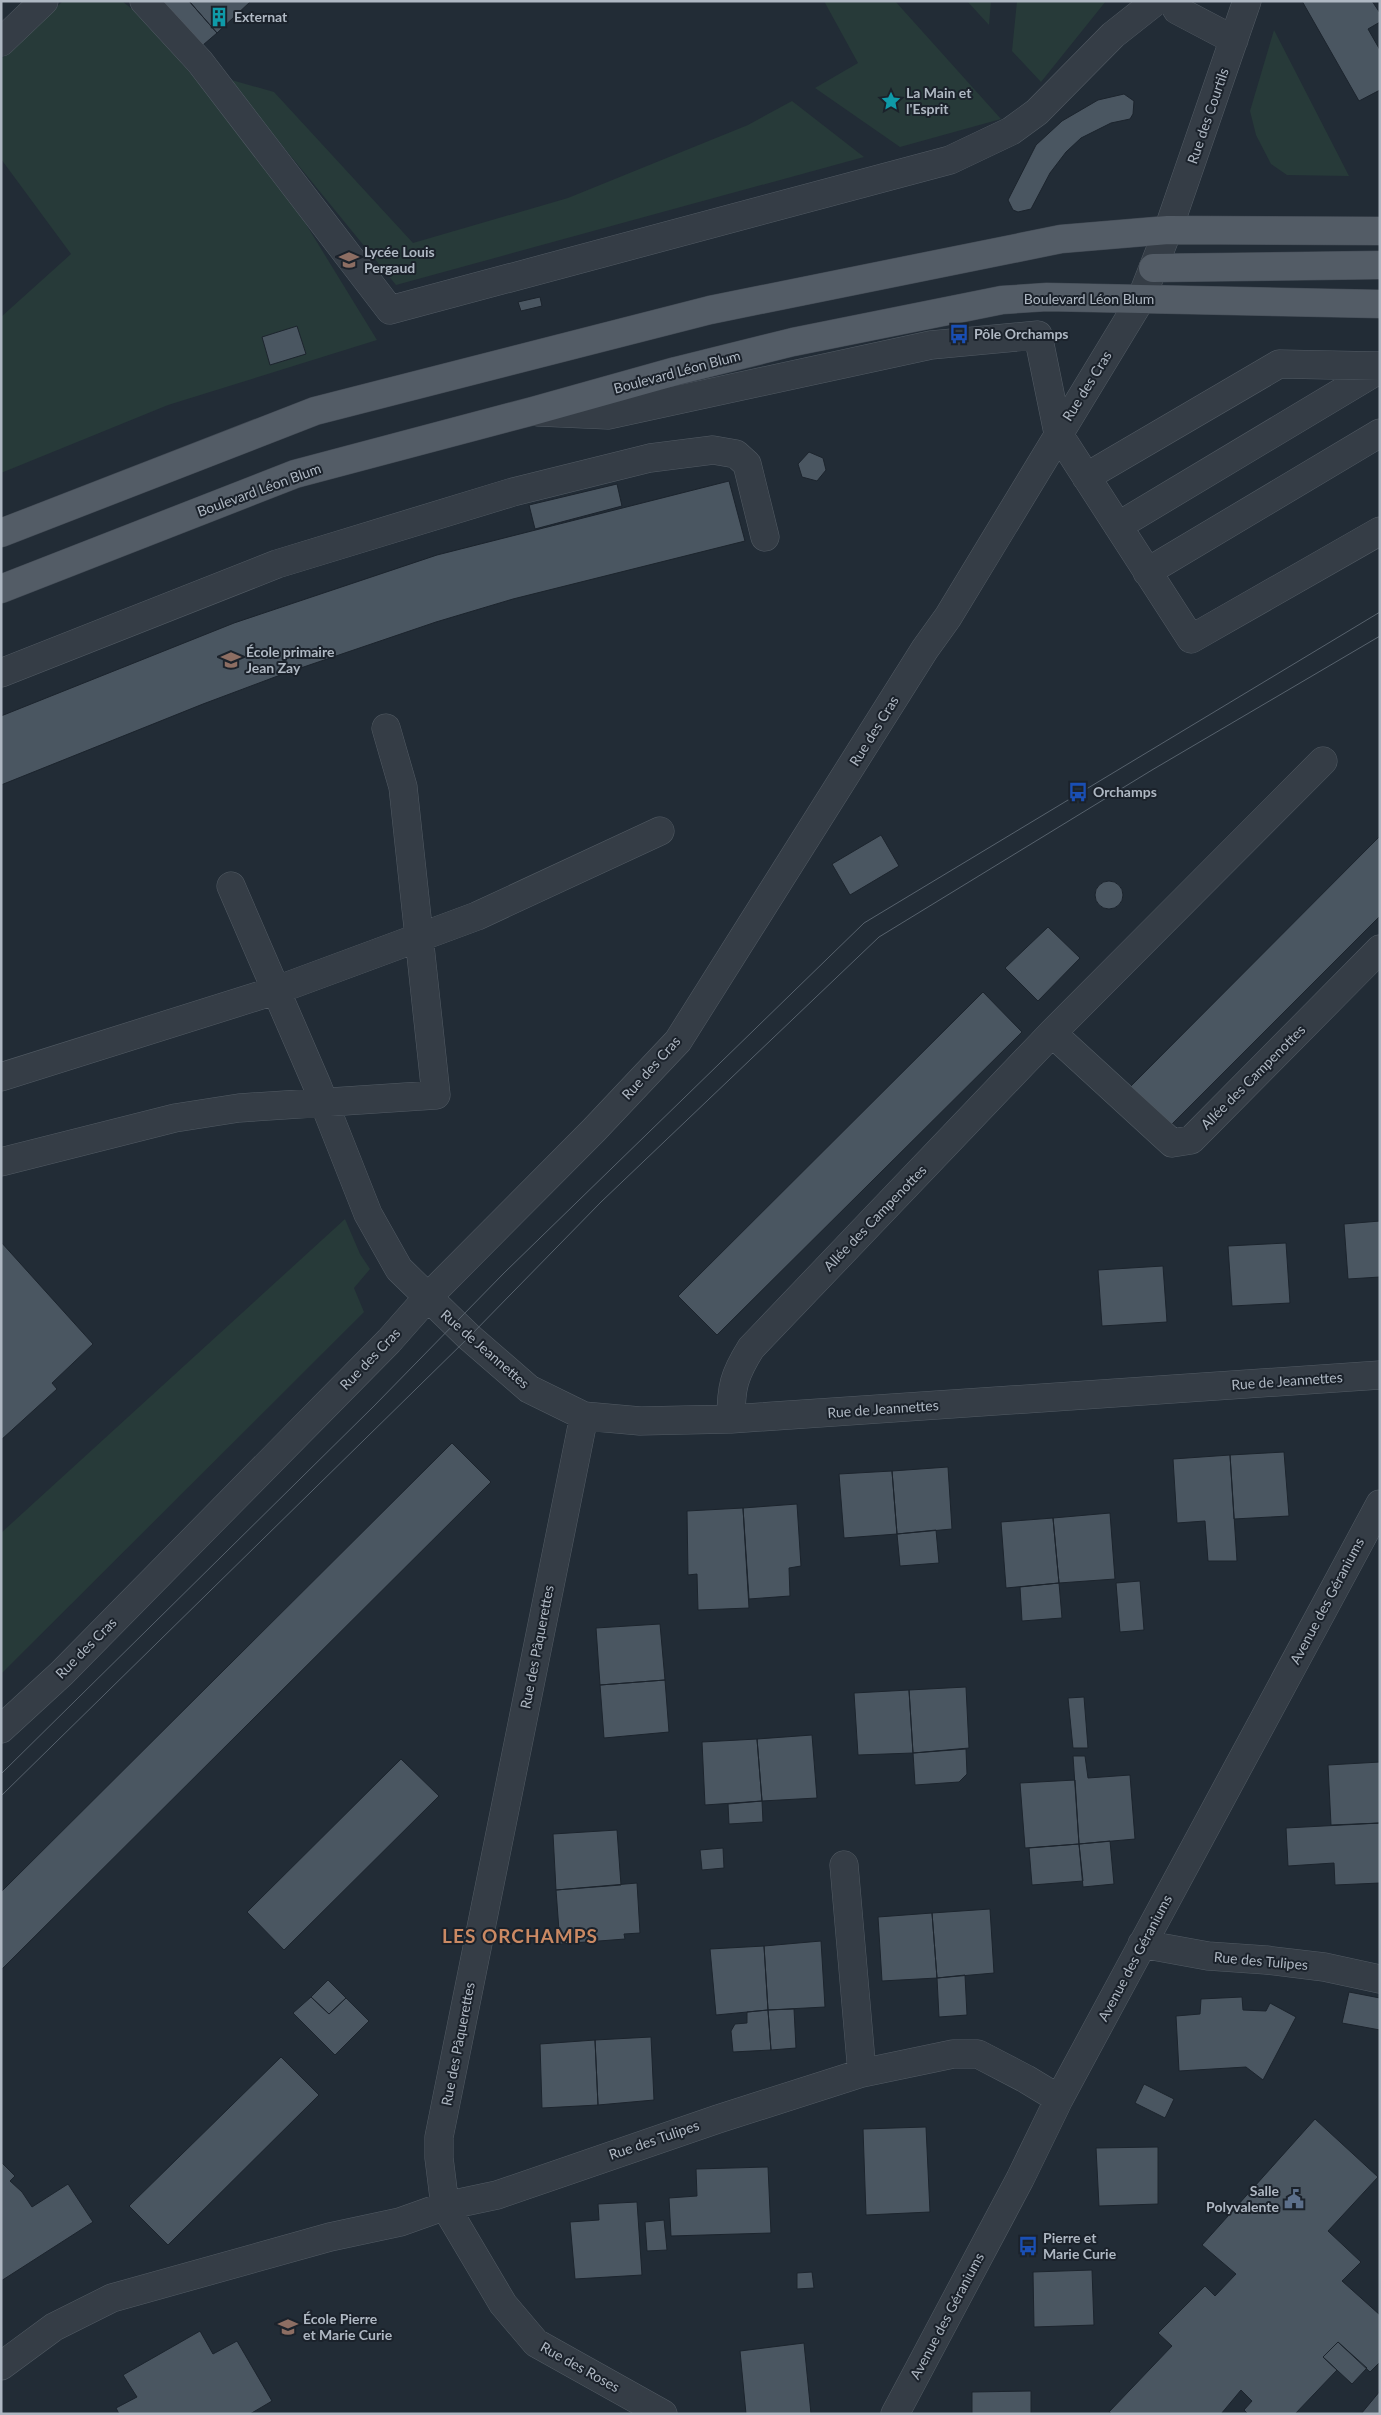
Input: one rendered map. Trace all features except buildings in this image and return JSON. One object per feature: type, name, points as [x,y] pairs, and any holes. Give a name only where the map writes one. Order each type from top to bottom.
[{"type":"main road","points":[[1,534],[314,411],[710,310],[1061,239],[1168,230],[1380,231]]},
{"type":"main road","points":[[1153,268],[1380,265]]},
{"type":"main road","name":"Boulevard Léon Blum","points":[[1,589],[295,474],[676,371],[793,342],[1002,300],[1047,297],[1380,304]]},
{"type":"street","points":[[1,42],[44,1]]},
{"type":"street","points":[[144,1],[200,62],[390,310],[950,160],[1012,130],[1037,112],[1113,36],[1156,1]]},
{"type":"street","points":[[1173,1],[1177,10],[1234,40]]},
{"type":"street","name":"Rue des Courtils","points":[[1168,230],[1247,1]]},
{"type":"street","name":"Rue des Cras","points":[[1,1729],[76,1659],[389,1341],[427,1298],[594,1130],[678,1041],[925,649],[948,617],[1141,299],[1168,230]]},
{"type":"street","points":[[533,411],[608,415],[932,345],[1038,335],[1058,433],[1191,639],[1380,531]]},
{"type":"street","points":[[1086,477],[1279,364],[1380,366]]},
{"type":"street","points":[[1118,526],[1380,369]]},
{"type":"street","points":[[1147,572],[1380,433]]},
{"type":"street","points":[[1,673],[276,564],[513,492],[650,458],[713,450],[736,454],[747,464],[765,537]]},
{"type":"street","points":[[1,1162],[175,1118],[239,1108],[436,1095],[403,787],[386,728]]},
{"type":"street","name":"Allée des Campenottes","points":[[731,1419],[731,1389],[741,1363],[751,1348],[1052,1033],[1323,761]]},
{"type":"street","points":[[1,1077],[277,990],[477,916],[660,831]]},
{"type":"street","name":"Rue de Jeannettes","points":[[231,886],[277,990],[368,1214],[399,1269],[427,1298],[529,1389],[584,1416],[640,1421],[731,1419],[1380,1375]]},
{"type":"street","name":"Allée des Campenottes","points":[[1052,1033],[1172,1143],[1191,1140],[1380,949]]},
{"type":"street","name":"Rue des Pâquerettes","points":[[445,2206],[438,2158],[439,2137],[584,1416]]},
{"type":"street","name":"Avenue des Géraniums","points":[[895,2414],[1020,2179],[1059,2099],[1380,1504]]},
{"type":"street","points":[[844,1865],[862,2073]]},
{"type":"street","name":"Rue des Tulipes","points":[[1142,1944],[1208,1956],[1324,1967],[1380,1979]]},
{"type":"street","name":"Rue des Tulipes","points":[[445,2206],[497,2195],[718,2118],[862,2073],[953,2054],[978,2054],[1059,2099]]},
{"type":"street","points":[[1,2366],[54,2328],[112,2298],[330,2237],[400,2222],[445,2206]]},
{"type":"street","name":"Rue des Roses","points":[[445,2206],[503,2304],[536,2343],[663,2414]]},
{"type":"green space","points":[[63,1],[122,1],[142,17],[269,164],[377,340],[168,405],[1,473],[1,317],[71,254],[1,159],[1,59]]},
{"type":"green space","points":[[824,1],[895,1],[1001,119],[900,147],[815,88],[858,63]]},
{"type":"green space","points":[[967,1],[991,1],[989,25]]},
{"type":"green space","points":[[1017,1],[1106,1],[1041,82],[1012,51]]},
{"type":"green space","points":[[1274,30],[1349,176],[1287,175],[1271,164],[1256,135],[1250,111]]},
{"type":"green space","points":[[228,79],[274,92],[413,243],[568,198],[748,125],[792,101],[864,157],[396,285]]},
{"type":"green space","points":[[345,1219],[360,1254],[370,1269],[354,1288],[364,1312],[1,1674],[1,1533]]},
{"type":"tram line","points":[[1,1774],[374,1406],[504,1273],[864,923],[1380,612]]},
{"type":"tram line","points":[[1,1796],[469,1337],[601,1202],[879,937],[1152,770],[1380,636]]},
{"type":"place","name":"Externat","points":[[219,17]]},
{"type":"place","name":"La Main et l'Esprit","points":[[891,101]]},
{"type":"place","name":"Lycée Louis Pergaud","points":[[349,260]]},
{"type":"place","name":"Pôle Orchamps","points":[[959,334]]},
{"type":"place","name":"École primaire Jean Zay","points":[[231,660]]},
{"type":"place","name":"Orchamps","points":[[1078,792]]},
{"type":"place","name":"Salle Polyvalente","points":[[1294,2199]]},
{"type":"place","name":"Pierre et Marie Curie","points":[[1028,2246]]},
{"type":"place","name":"École Pierre et Marie Curie","points":[[288,2327]]},
{"type":"district","name":"LES ORCHAMPS","points":[[520,1936]]}]
